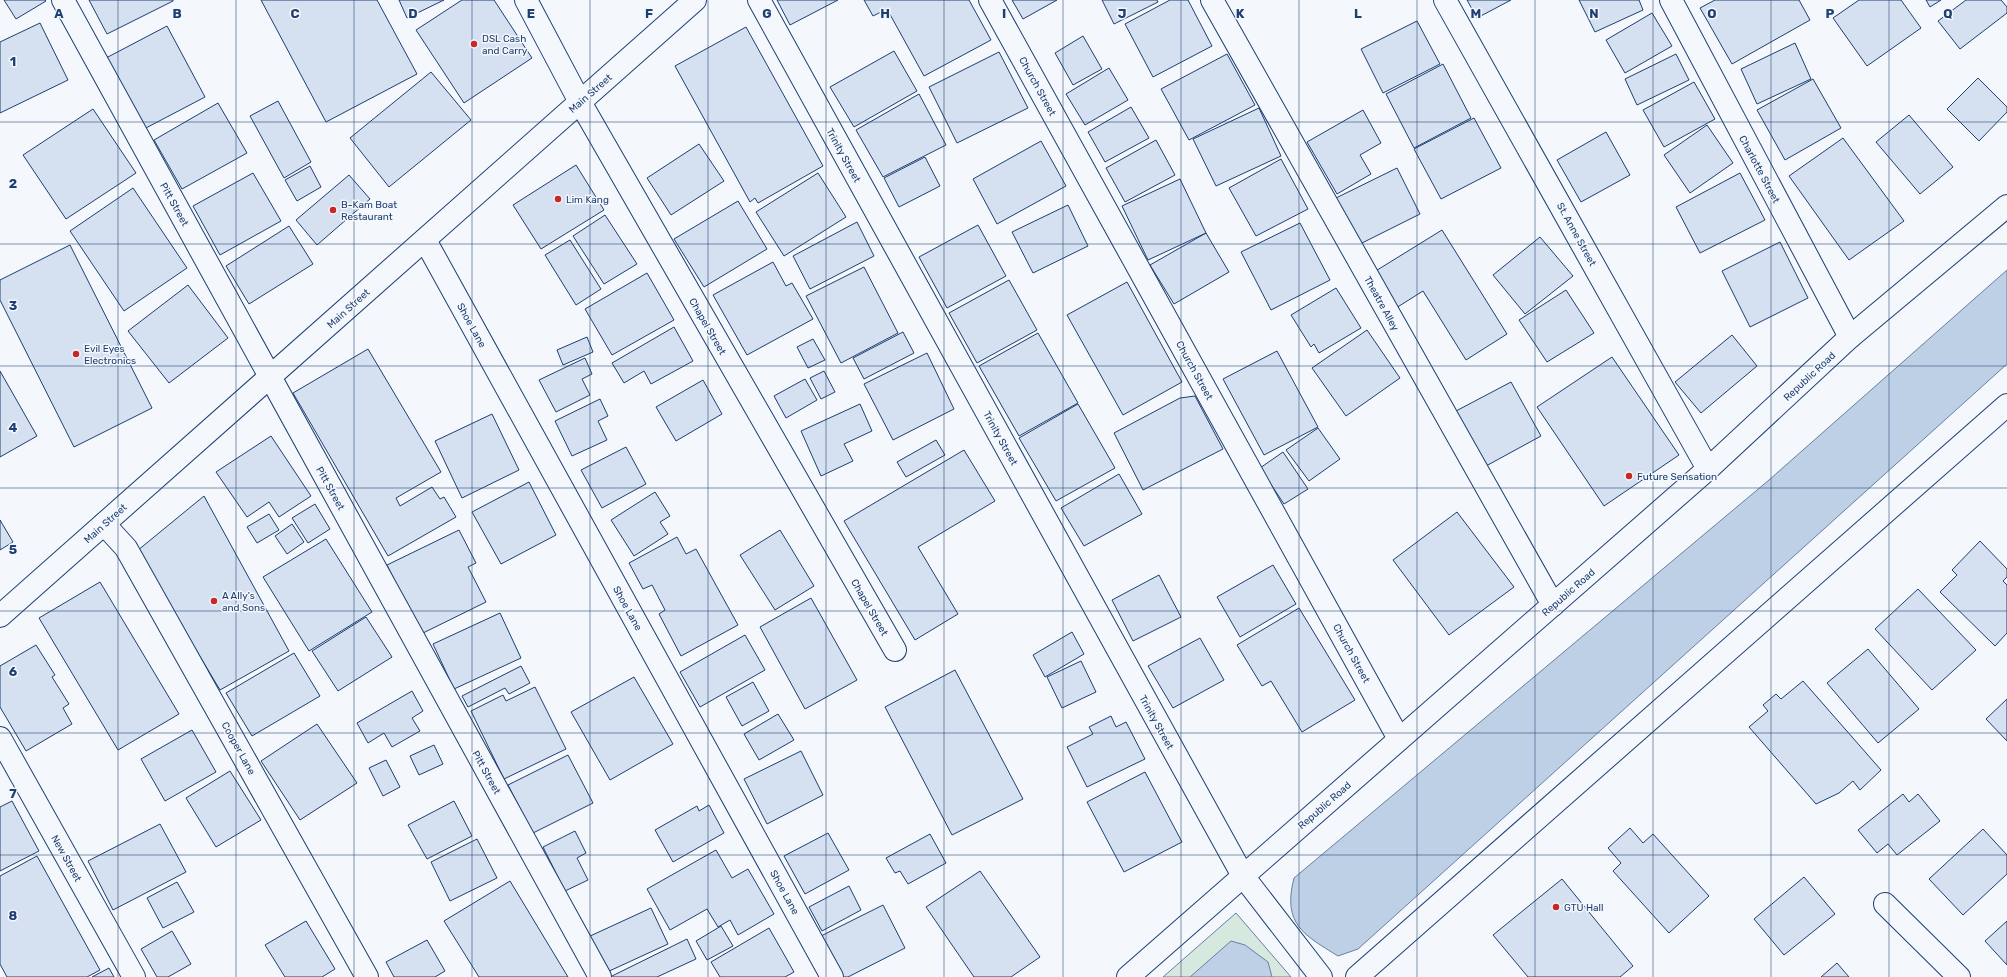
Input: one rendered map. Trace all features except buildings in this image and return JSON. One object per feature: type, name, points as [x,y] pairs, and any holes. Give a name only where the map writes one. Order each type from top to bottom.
[{"type":"street","name":"Pitt Street","points":[[63,0],[600,977]]},
{"type":"street","name":"Chapel Street","points":[[526,0],[580,102],[895,650]]},
{"type":"street","name":"Main Street","points":[[0,616],[695,0]]},
{"type":"street","name":"Trinity Street","points":[[758,0],[1243,876],[1321,977]]},
{"type":"street","name":"Church Street","points":[[990,0],[1399,739]]},
{"type":"street","name":"Theatre Alley","points":[[1212,0],[1552,605]]},
{"type":"street","name":"St. Anne Street","points":[[1445,0],[1708,469]]},
{"type":"street","name":"Charlotte Street","points":[[1671,0],[1850,338]]},
{"type":"street","name":"Republic Road","points":[[1128,977],[1708,469],[1850,338],[2007,206]]},
{"type":"street","name":"Shoe Lane","points":[[425,240],[832,977]]},
{"type":"street","points":[[1357,977],[2007,405]]},
{"type":"street","name":"Cooper Lane","points":[[104,524],[126,548],[367,977]]},
{"type":"street","name":"New Street","points":[[0,738],[134,977]]},
{"type":"street","points":[[1885,904],[1959,977]]},
{"type":"shaded area","points":[[1236,913],[1291,977],[1163,977]]},
{"type":"water","points":[[2007,270],[2007,364],[1358,949],[1338,956],[1306,934],[1294,917],[1291,907],[1291,894],[1294,878],[1769,480]]},
{"type":"water","points":[[1231,941],[1245,945],[1268,962],[1272,977],[1190,977]]},
{"type":"place","name":"DSL Cash and Carry","points":[[474,44]]},
{"type":"place","name":"Lim Kang","points":[[558,199]]},
{"type":"place","name":"B-Kam Boat Restaurant","points":[[333,210]]},
{"type":"place","name":"Evil Eyes Electronics","points":[[76,354]]},
{"type":"place","name":"Future Sensation","points":[[1629,476]]},
{"type":"place","name":"A Ally's and Sons","points":[[214,601]]},
{"type":"place","name":"GTU Hall","points":[[1556,907]]}]
